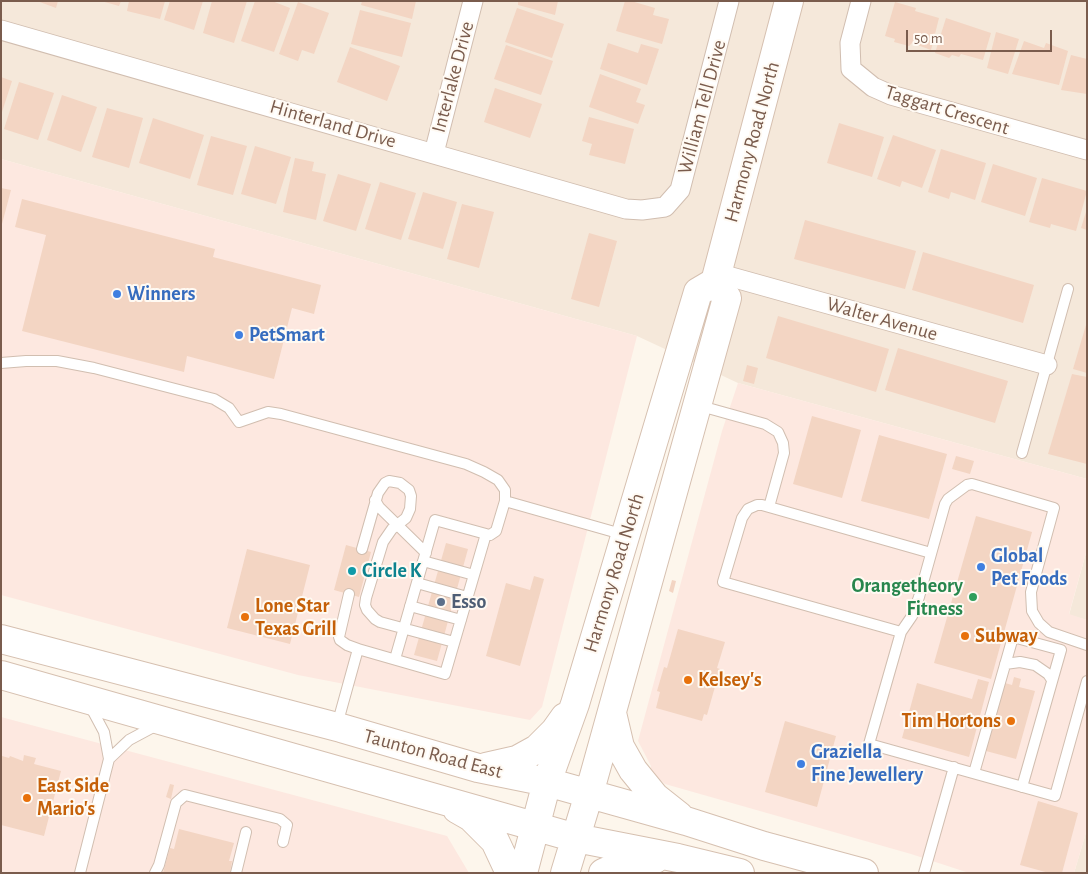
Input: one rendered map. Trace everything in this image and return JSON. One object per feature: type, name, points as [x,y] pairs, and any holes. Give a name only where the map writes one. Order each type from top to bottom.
[{"type":"main road","name":"Harmony Road North","points":[[523,873],[548,782],[575,704],[698,292],[716,277],[788,1]]},
{"type":"main road","name":"Harmony Road North","points":[[564,873],[589,794],[727,298],[716,277]]},
{"type":"main road","name":"Taunton Road East","points":[[1,639],[336,727],[478,768],[548,782],[686,821],[764,846],[864,873]]},
{"type":"main road","name":"Taunton Road East","points":[[1,675],[576,838],[678,858],[740,873]]},
{"type":"main road","points":[[478,768],[517,760],[537,749],[555,731],[575,704]]},
{"type":"main road","points":[[612,709],[620,746],[633,770],[655,797],[686,821]]},
{"type":"main road","points":[[441,800],[471,817],[495,841],[510,873]]},
{"type":"main road","points":[[604,873],[625,863],[678,858]]},
{"type":"street","name":"Interlake Drive","points":[[434,153],[473,1]]},
{"type":"street","name":"William Tell Drive","points":[[665,207],[680,190],[729,1]]},
{"type":"street","name":"Taggart Crescent","points":[[861,1],[850,42],[851,69],[873,87],[890,95],[1087,150]]},
{"type":"street","name":"Hinterland Drive","points":[[1,30],[626,209],[642,210],[665,207]]},
{"type":"street","name":"Walter Avenue","points":[[716,277],[1047,365]]},
{"type":"lane","points":[[1022,453],[1068,289]]},
{"type":"lane","points":[[1,363],[50,361],[81,365],[214,399],[229,408],[239,422],[268,412],[281,414],[466,464],[498,480],[505,490],[505,501],[496,531],[490,535],[435,520],[395,659]]},
{"type":"lane","points":[[697,405],[765,424],[778,432],[783,443],[784,453],[769,507]]},
{"type":"lane","points":[[362,549],[375,500],[381,487],[389,481],[400,483],[408,490],[411,502],[410,509],[406,518],[397,525],[383,542],[365,605],[375,619],[454,642]]},
{"type":"lane","points":[[1087,644],[1049,632],[1038,623],[1032,611],[1030,592],[1054,508],[969,484],[946,501],[919,597],[912,616],[900,632],[869,744],[1055,796],[1087,681]]},
{"type":"lane","points":[[375,500],[379,507],[424,557],[474,575]]},
{"type":"lane","points":[[505,501],[626,536]]},
{"type":"lane","points":[[900,632],[724,582],[743,515],[748,509],[757,505],[769,507],[932,553]]},
{"type":"lane","points":[[350,594],[339,637],[347,646],[445,674],[486,534]]},
{"type":"lane","points":[[417,583],[467,597]]},
{"type":"lane","points":[[410,606],[461,620]]},
{"type":"lane","points":[[974,773],[1013,637],[1060,650],[1022,787]]},
{"type":"lane","points":[[336,727],[358,649]]},
{"type":"lane","points":[[1005,664],[1020,662],[1035,665],[1048,674],[1052,680]]},
{"type":"lane","points":[[80,873],[109,759],[104,732],[86,699]]},
{"type":"lane","points":[[109,759],[129,740],[162,722]]},
{"type":"lane","points":[[924,873],[954,767]]},
{"type":"lane","points":[[155,873],[159,865],[176,803],[184,795],[280,819],[287,825],[283,842]]},
{"type":"lane","points":[[236,873],[246,832]]},
{"type":"shaded area","points":[[1,1],[1087,1],[1087,479],[738,383],[637,336],[1,159]]},
{"type":"shaded area","points":[[1,159],[637,336],[542,707],[530,720],[298,675],[1,595]]},
{"type":"shaded area","points":[[738,383],[1087,479],[1087,549],[1069,614],[1087,620],[1087,829],[1074,873],[969,873],[911,854],[665,784],[650,771],[651,766],[638,741],[722,431]]},
{"type":"shaded area","points":[[1087,549],[1087,620],[1069,615]]},
{"type":"shaded area","points":[[1,717],[447,836],[469,873],[1,873]]},
{"type":"shaded area","points":[[1087,829],[1087,873],[1074,873]]},
{"type":"building","points":[[37,1],[58,1],[56,8]]},
{"type":"building","points":[[101,1],[121,1],[119,6]]},
{"type":"building","points":[[129,1],[165,1],[160,19],[127,11]]},
{"type":"building","points":[[170,1],[203,1],[194,30],[164,20]]},
{"type":"building","points":[[212,1],[247,1],[234,43],[203,33]]},
{"type":"building","points":[[255,1],[272,1],[290,8],[274,52],[241,41]]},
{"type":"building","points":[[362,1],[416,1],[412,19],[361,5]]},
{"type":"building","points":[[518,1],[558,1],[555,15],[518,5]]},
{"type":"building","points":[[625,1],[655,8],[653,15],[669,19],[662,44],[616,31]]},
{"type":"building","points":[[298,2],[329,13],[314,54],[302,50],[298,61],[279,54]]},
{"type":"building","points":[[895,2],[916,8],[915,11],[939,18],[931,50],[912,43],[909,46],[894,42],[895,39],[885,36]]},
{"type":"building","points":[[517,8],[564,24],[552,58],[505,42]]},
{"type":"building","points":[[360,10],[411,23],[402,57],[351,44]]},
{"type":"building","points":[[946,18],[991,33],[983,60],[961,54],[959,57],[952,55],[949,58],[935,53]]},
{"type":"building","points":[[996,32],[1019,39],[1008,74],[987,68]]},
{"type":"building","points":[[1024,41],[1044,48],[1046,43],[1068,51],[1059,85],[1012,74]]},
{"type":"building","points":[[608,43],[638,53],[641,44],[659,49],[647,85],[600,69]]},
{"type":"building","points":[[506,45],[553,61],[541,95],[494,79]]},
{"type":"building","points":[[350,47],[400,66],[387,101],[337,82]]},
{"type":"building","points":[[1071,55],[1087,59],[1087,94],[1061,90]]},
{"type":"building","points":[[600,74],[641,89],[636,102],[645,105],[638,124],[589,107]]},
{"type":"building","points":[[1,77],[12,81],[2,112],[1,112]]},
{"type":"building","points":[[19,82],[54,93],[38,140],[4,129]]},
{"type":"building","points":[[495,88],[542,104],[530,138],[484,122]]},
{"type":"building","points":[[62,95],[97,107],[81,152],[47,140]]},
{"type":"building","points":[[107,108],[143,118],[129,168],[92,157]]},
{"type":"building","points":[[589,117],[634,129],[625,164],[589,155],[592,144],[582,141]]},
{"type":"building","points":[[153,118],[204,135],[190,179],[139,163]]},
{"type":"building","points":[[839,123],[884,137],[872,177],[827,163]]},
{"type":"building","points":[[893,135],[936,150],[922,188],[902,181],[900,187],[877,179]]},
{"type":"building","points":[[211,136],[247,146],[233,195],[197,185]]},
{"type":"building","points":[[255,146],[291,157],[276,204],[241,194]]},
{"type":"building","points":[[941,149],[986,163],[975,200],[951,192],[949,199],[928,192]]},
{"type":"building","points":[[295,158],[314,162],[312,171],[326,174],[316,220],[283,212]]},
{"type":"building","points":[[993,164],[1037,178],[1025,216],[981,202]]},
{"type":"building","points":[[338,174],[371,184],[356,231],[323,221]]},
{"type":"building","points":[[1042,178],[1087,191],[1076,231],[1051,224],[1050,228],[1029,222]]},
{"type":"building","points":[[380,182],[416,193],[401,240],[365,229]]},
{"type":"building","points":[[1,188],[11,190],[2,224],[1,224]]},
{"type":"building","points":[[423,192],[457,202],[443,249],[408,239]]},
{"type":"building","name":"Winners","points":[[22,199],[215,249],[213,257],[321,285],[314,314],[292,308],[274,379],[187,356],[184,372],[22,331],[46,235],[15,227]]},
{"type":"building","points":[[462,204],[494,212],[479,268],[447,259]]},
{"type":"building","points":[[1087,212],[1087,230],[1081,228]]},
{"type":"building","points":[[805,220],[916,251],[905,289],[794,259]]},
{"type":"building","points":[[589,233],[617,241],[599,307],[571,299]]},
{"type":"building","points":[[923,252],[1034,285],[1023,323],[912,290]]},
{"type":"building","points":[[778,316],[889,349],[876,392],[766,358]]},
{"type":"building","points":[[1087,325],[1087,373],[1073,369]]},
{"type":"building","points":[[898,348],[1008,381],[995,423],[885,390]]},
{"type":"building","points":[[747,365],[758,368],[754,384],[743,381]]},
{"type":"building","points":[[1072,374],[1087,377],[1087,464],[1048,454]]},
{"type":"building","points":[[812,416],[861,430],[842,498],[793,484]]},
{"type":"building","points":[[879,435],[947,454],[929,519],[861,501]]},
{"type":"building","points":[[956,456],[974,461],[970,474],[952,469]]},
{"type":"building","points":[[976,516],[1032,532],[991,679],[934,663]]},
{"type":"building","name":"Esso","points":[[446,543],[468,549],[437,661],[414,655]]},
{"type":"building","name":"Circle K","points":[[346,545],[371,552],[359,597],[334,590]]},
{"type":"building","points":[[247,549],[310,565],[290,644],[227,628]]},
{"type":"building","points":[[534,576],[544,579],[520,666],[486,656],[506,583],[530,590]]},
{"type":"building","points":[[672,580],[676,581],[673,593],[669,591]]},
{"type":"building","name":"Kelsey's","points":[[678,629],[725,642],[717,668],[720,669],[707,715],[704,714],[702,721],[656,708],[660,692],[657,691],[664,667],[667,668]]},
{"type":"building","name":"Tim Hortons","points":[[1014,677],[1021,679],[1019,687],[1035,691],[1016,759],[986,751],[1005,683],[1012,685]]},
{"type":"building","points":[[978,679],[989,682],[969,757],[902,738],[917,683],[972,699]]},
{"type":"building","name":"Graziella Fine Jewellery","points":[[785,721],[836,736],[817,807],[765,792]]},
{"type":"building","name":"East Side Mario's","points":[[24,755],[36,758],[34,764],[61,771],[44,836],[1,825],[2,756],[9,758],[10,756],[23,761]]},
{"type":"building","points":[[170,784],[174,785],[171,799],[166,797]]},
{"type":"building","points":[[1038,801],[1078,813],[1062,873],[1049,873],[1020,865]]},
{"type":"building","points":[[179,829],[234,843],[229,861],[232,861],[230,873],[163,873],[170,848],[174,849]]},
{"type":"place","name":"Winners","points":[[117,294]]},
{"type":"place","name":"PetSmart","points":[[239,335]]},
{"type":"place","name":"Global Pet Foods","points":[[981,567]]},
{"type":"place","name":"Circle K","points":[[352,571]]},
{"type":"place","name":"Orangetheory Fitness","points":[[973,597]]},
{"type":"place","name":"Esso","points":[[441,602]]},
{"type":"place","name":"Lone Star Texas Grill","points":[[245,617]]},
{"type":"place","name":"Subway","points":[[965,636]]},
{"type":"place","name":"Kelsey's","points":[[688,680]]},
{"type":"place","name":"Tim Hortons","points":[[1011,721]]},
{"type":"place","name":"Graziella Fine Jewellery","points":[[801,764]]},
{"type":"place","name":"East Side Mario's","points":[[27,798]]}]
